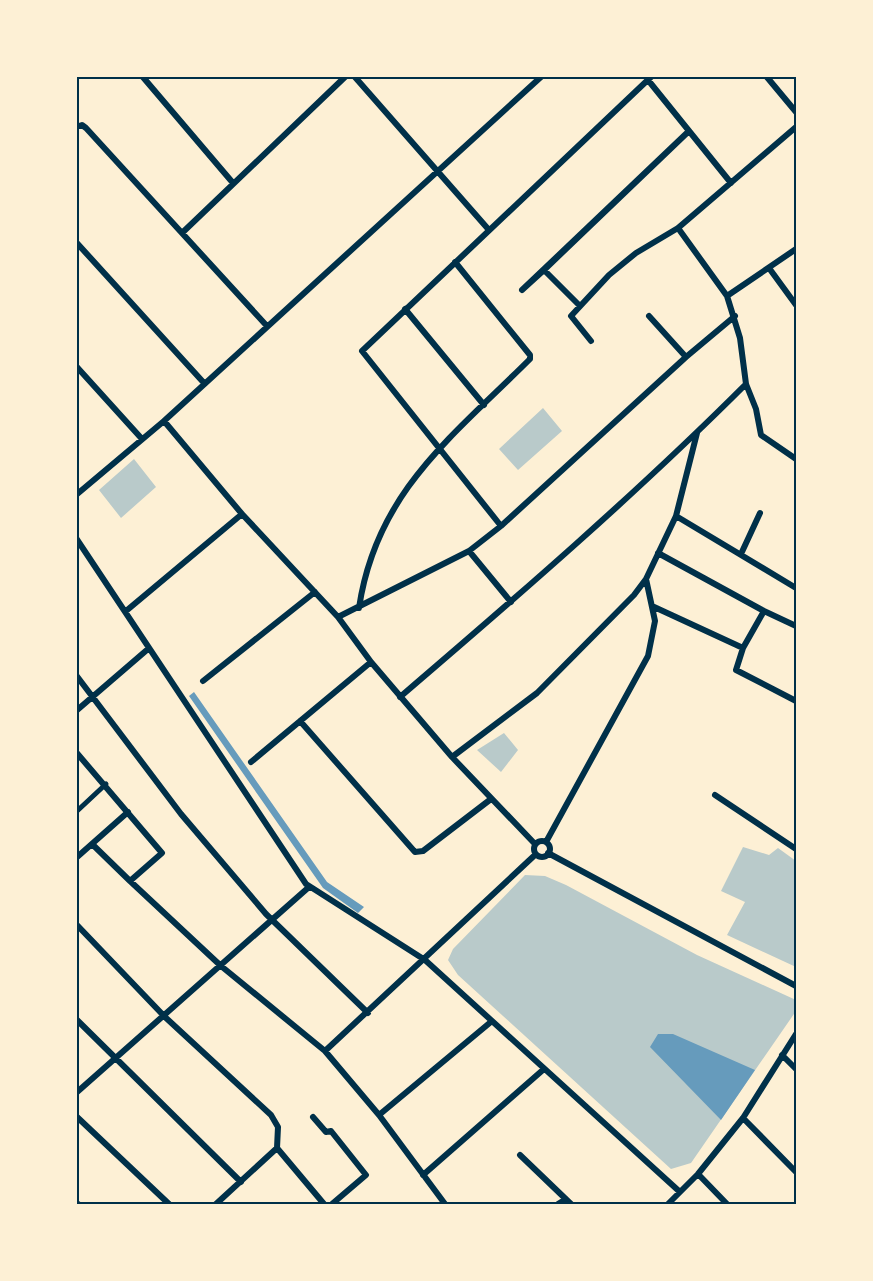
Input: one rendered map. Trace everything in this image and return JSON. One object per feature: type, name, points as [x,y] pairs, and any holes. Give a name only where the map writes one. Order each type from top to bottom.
[{"type":"street","points":[[142,76],[233,183]]},
{"type":"street","points":[[182,233],[346,76]]},
{"type":"street","points":[[354,76],[438,169],[489,230]]},
{"type":"street","points":[[76,495],[164,421],[266,325],[542,76]]},
{"type":"street","points":[[766,76],[796,112]]},
{"type":"street","points":[[501,526],[363,354],[363,349],[650,78],[731,183]]},
{"type":"street","points":[[76,127],[82,125],[86,128],[266,325]]},
{"type":"street","points":[[591,341],[571,316],[579,305],[636,253],[678,228],[796,126]]},
{"type":"street","points":[[689,131],[544,270],[522,290],[689,131]]},
{"type":"street","points":[[678,228],[727,296],[735,316],[746,384],[757,413],[761,435],[796,459]]},
{"type":"street","points":[[76,242],[204,383]]},
{"type":"street","points":[[727,296],[796,249]]},
{"type":"street","points":[[359,608],[371,553],[386,518],[438,448],[531,357],[455,262]]},
{"type":"street","points":[[769,268],[796,305]]},
{"type":"street","points":[[544,270],[579,305]]},
{"type":"street","points":[[405,309],[484,405]]},
{"type":"street","points":[[649,316],[686,357]]},
{"type":"street","points":[[338,617],[469,551],[501,526],[686,357],[735,316]]},
{"type":"street","points":[[76,366],[142,439]]},
{"type":"street","points":[[400,697],[511,602],[698,433],[746,384]]},
{"type":"street","points":[[164,421],[242,514],[338,617],[371,662],[452,757],[535,844],[536,854]]},
{"type":"street","points":[[452,757],[537,693],[634,595],[646,579],[676,516],[698,433]]},
{"type":"street","points":[[741,554],[760,513]]},
{"type":"street","points":[[126,611],[242,514]]},
{"type":"street","points":[[676,516],[796,588]]},
{"type":"street","points":[[76,538],[79,548],[126,611],[148,649],[309,886],[425,960],[680,1192]]},
{"type":"street","points":[[469,551],[511,602]]},
{"type":"street","points":[[658,553],[796,626]]},
{"type":"street","points":[[546,842],[648,656],[655,621],[646,579]]},
{"type":"street","points":[[204,681],[315,592]]},
{"type":"street","points":[[652,606],[743,648]]},
{"type":"street","points":[[764,611],[735,667],[738,672],[796,701]]},
{"type":"street","points":[[76,711],[148,649]]},
{"type":"street","points":[[251,762],[371,662]]},
{"type":"street","points":[[76,675],[181,814],[271,919],[368,1013]]},
{"type":"street","points":[[300,722],[415,852],[423,851],[491,799]]},
{"type":"street","points":[[76,752],[106,784],[162,853],[130,881]]},
{"type":"street","points":[[76,812],[106,784]]},
{"type":"street","points":[[715,795],[796,849]]},
{"type":"street","points":[[76,858],[128,812]]},
{"type":"street","points":[[535,844],[540,841],[546,842]]},
{"type":"street","points":[[546,842],[548,853]]},
{"type":"street","points":[[92,844],[221,966],[325,1051],[379,1115],[445,1204]]},
{"type":"street","points":[[536,854],[542,856],[548,853]]},
{"type":"street","points":[[548,853],[796,986]]},
{"type":"street","points":[[325,1051],[536,854]]},
{"type":"street","points":[[76,1093],[165,1017],[309,886]]},
{"type":"street","points":[[76,924],[165,1017],[271,1115],[278,1127],[278,1149],[324,1204]]},
{"type":"street","points":[[76,1019],[241,1182]]},
{"type":"street","points":[[379,1115],[492,1021]]},
{"type":"street","points":[[668,1204],[698,1174],[743,1118],[796,1034]]},
{"type":"street","points":[[782,1055],[796,1069]]},
{"type":"street","points":[[423,1174],[544,1069]]},
{"type":"street","points":[[76,1116],[170,1204]]},
{"type":"street","points":[[313,1117],[326,1132],[331,1131],[366,1175],[332,1204]]},
{"type":"street","points":[[743,1118],[796,1172]]},
{"type":"street","points":[[216,1204],[278,1149]]},
{"type":"street","points":[[520,1155],[568,1202]]},
{"type":"street","points":[[698,1174],[727,1204]]},
{"type":"street","points":[[558,1204],[568,1202]]},
{"type":"shaded area","points":[[543,408],[562,431],[518,470],[499,449]]},
{"type":"shaded area","points":[[134,459],[156,487],[121,518],[99,490]]},
{"type":"shaded area","points":[[504,733],[518,750],[501,772],[477,750]]},
{"type":"shaded area","points":[[743,847],[769,855],[778,848],[796,861],[796,967],[727,935],[745,902],[721,891]]},
{"type":"shaded area","points":[[525,875],[545,876],[566,885],[697,955],[796,1000],[796,1011],[691,1163],[671,1169],[458,975],[448,960],[453,949]]},
{"type":"water","points":[[194,692],[327,882],[364,907],[358,913],[323,888],[189,696]]},
{"type":"water","points":[[658,1034],[673,1034],[755,1070],[721,1120],[650,1047]]}]
